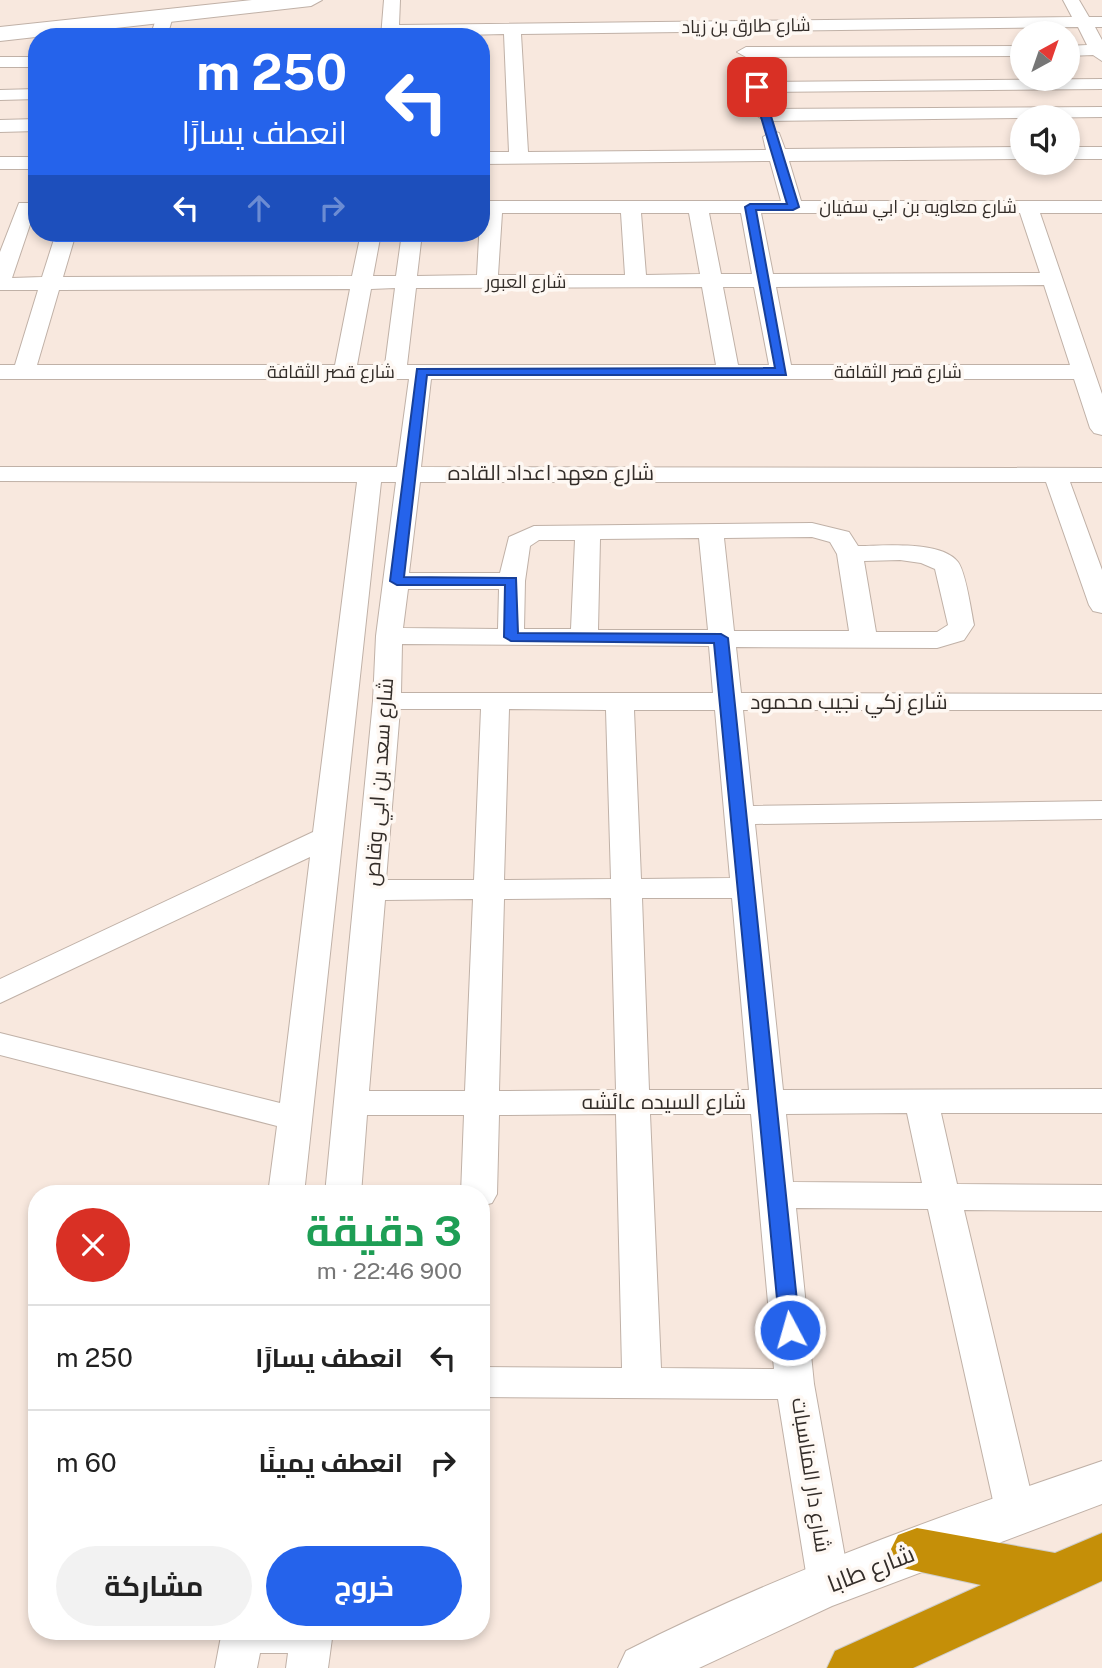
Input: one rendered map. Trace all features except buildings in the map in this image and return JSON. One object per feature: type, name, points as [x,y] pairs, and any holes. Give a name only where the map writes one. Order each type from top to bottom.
[{"type":"highway","points":[[917,1551],[1079,1566]]},
{"type":"highway","points":[[855,1668],[1079,1566]]},
{"type":"street","points":[[0,22],[226,0]]},
{"type":"street","points":[[121,28],[161,26],[312,0]]},
{"type":"street","points":[[390,28],[392,0]]},
{"type":"street","points":[[1071,0],[1100,53]]},
{"type":"street","name":"شارع طارق بن زياد","points":[[490,30],[736,19],[962,17],[1102,22]]},
{"type":"street","points":[[847,18],[859,53]]},
{"type":"street","points":[[736,19],[793,207]]},
{"type":"street","points":[[512,29],[519,158]]},
{"type":"street","points":[[0,34],[28,33]]},
{"type":"street","points":[[746,52],[1010,51]]},
{"type":"street","points":[[974,52],[989,85],[1010,109]]},
{"type":"street","points":[[1080,52],[1100,53]]},
{"type":"street","points":[[0,62],[28,62]]},
{"type":"street","points":[[757,87],[1102,85]]},
{"type":"street","points":[[881,86],[891,114]]},
{"type":"street","points":[[2,101],[28,96]]},
{"type":"street","points":[[1080,112],[1102,112]]},
{"type":"street","points":[[765,115],[1010,114]]},
{"type":"street","points":[[0,126],[28,125]]},
{"type":"street","points":[[490,158],[1010,153]]},
{"type":"street","points":[[1080,153],[1102,153]]},
{"type":"street","points":[[0,163],[28,163]]},
{"type":"street","points":[[0,207],[28,207]]},
{"type":"street","name":"شارع معاويه بن ابي سفيان","points":[[490,207],[1102,207]]},
{"type":"street","points":[[631,207],[636,281]]},
{"type":"street","points":[[698,207],[728,372]]},
{"type":"street","points":[[750,207],[781,372]]},
{"type":"street","points":[[1028,207],[1102,428]]},
{"type":"street","points":[[0,283],[28,214]]},
{"type":"street","points":[[24,372],[63,242]]},
{"type":"street","points":[[345,372],[368,242]]},
{"type":"street","points":[[395,372],[411,242]]},
{"type":"street","points":[[487,242],[487,282]]},
{"type":"street","name":"شارع العبور","points":[[0,283],[1052,279]]},
{"type":"street","name":"شارع قصر الثقافة","points":[[0,372],[1082,372]]},
{"type":"street","name":"شارع سعد بن ابي وقاص","points":[[344,1185],[387,701],[389,636],[421,372]]},
{"type":"street","name":"شارع سعد بن ابي وقاص","points":[[287,1185],[370,472]]},
{"type":"street","name":"شارع معهد اعداد القاده","points":[[0,474],[370,472],[1102,475]]},
{"type":"street","points":[[1055,475],[1102,605]]},
{"type":"street","points":[[511,637],[515,548],[525,536],[711,529],[828,532],[846,542],[864,640]]},
{"type":"street","name":"شارع دار المناسبات","points":[[711,529],[796,1384],[829,1585]]},
{"type":"street","points":[[584,637],[588,532]]},
{"type":"street","points":[[389,636],[864,640],[947,638],[955,635],[961,625],[947,565],[939,559],[914,554],[850,554]]},
{"type":"street","points":[[397,581],[512,581]]},
{"type":"street","name":"شارع زكي نجيب محمود","points":[[387,701],[1102,702]]},
{"type":"street","points":[[479,1185],[495,701]]},
{"type":"street","points":[[620,701],[642,1383]]},
{"type":"street","points":[[739,815],[1102,810]]},
{"type":"street","points":[[0,992],[329,836]]},
{"type":"street","points":[[371,890],[746,888]]},
{"type":"street","points":[[0,1044],[295,1119]]},
{"type":"street","name":"شارع السيده عائشه","points":[[352,1103],[1102,1101]]},
{"type":"street","points":[[921,1102],[1016,1514]]},
{"type":"street","points":[[777,1195],[1102,1198]]},
{"type":"street","points":[[490,1382],[796,1384]]},
{"type":"street","name":"شارع طابا","points":[[646,1668],[744,1620],[829,1585],[1102,1482]]},
{"type":"street","points":[[241,1644],[310,1645]]},
{"type":"route","points":[[757,87],[793,207],[750,207],[781,372],[421,372],[397,581],[512,581],[511,637],[721,638],[790,1330]]}]
